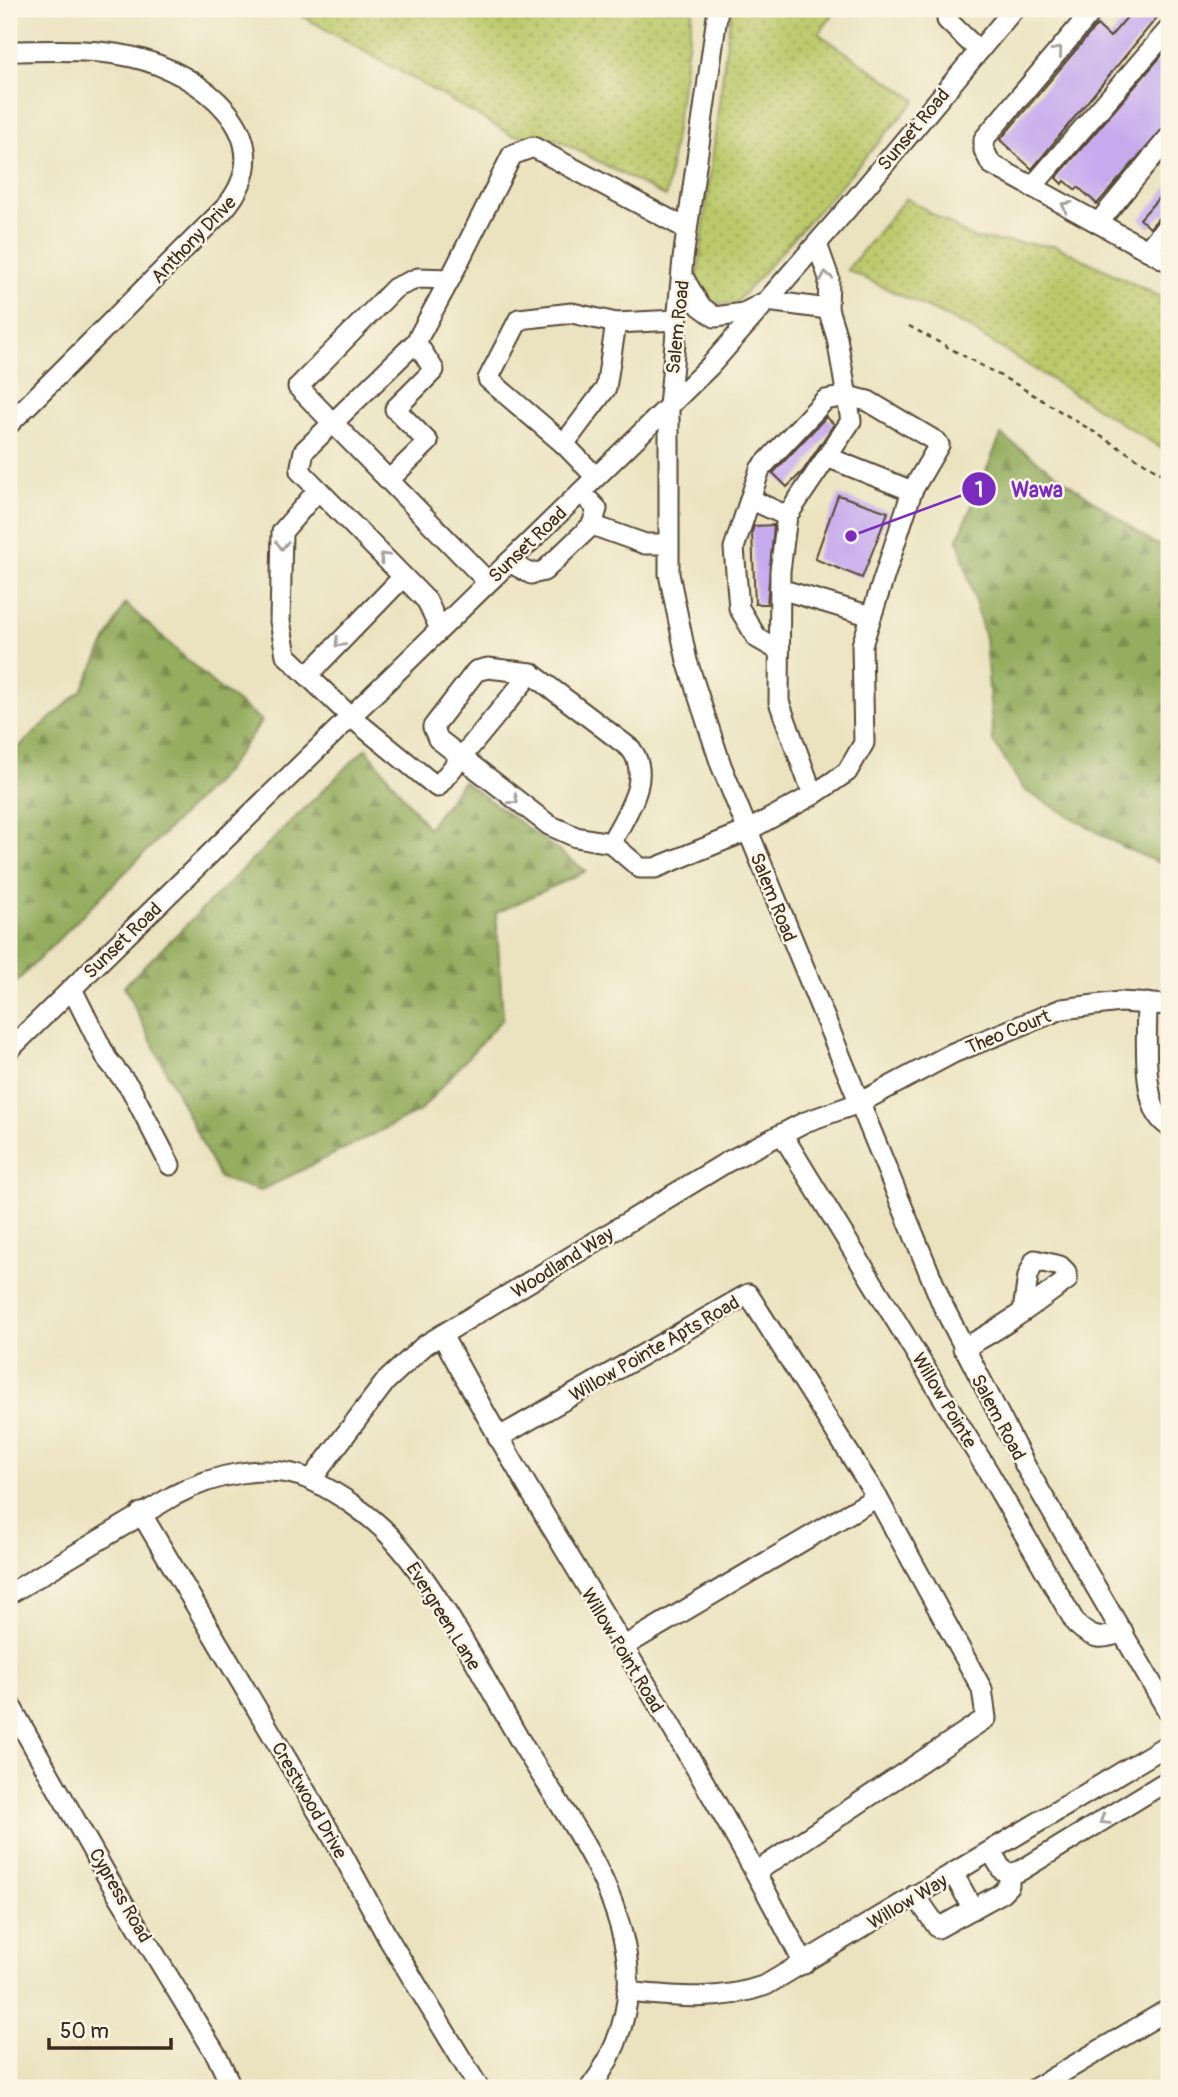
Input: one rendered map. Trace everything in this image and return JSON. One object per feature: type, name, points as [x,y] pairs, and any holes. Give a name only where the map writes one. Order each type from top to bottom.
[{"type":"street","name":"Salem Road","points":[[718,9],[687,229],[669,406],[668,544],[672,594],[694,687],[747,831],[918,1249],[963,1348],[1026,1467],[1169,1713]]},
{"type":"street","points":[[952,9],[947,20],[979,51]]},
{"type":"street","name":"Sunset Road","points":[[9,1050],[710,366],[817,244],[1014,9]]},
{"type":"street","points":[[1094,9],[984,139],[984,150],[991,164],[1169,262]]},
{"type":"street","points":[[1032,187],[1169,29]]},
{"type":"street","name":"Anthony Drive","points":[[9,51],[122,55],[154,63],[222,105],[242,132],[247,154],[242,183],[225,208],[9,424]]},
{"type":"street","points":[[1098,223],[1169,137]]},
{"type":"street","points":[[440,629],[427,601],[300,471],[304,451],[416,342],[512,155],[533,147],[687,229]]},
{"type":"street","points":[[1147,250],[1169,224]]},
{"type":"street","points":[[813,795],[779,702],[778,650],[787,516],[851,421],[828,309],[829,278],[817,244]]},
{"type":"street","points":[[682,275],[699,306],[715,317],[744,313],[767,300],[828,309]]},
{"type":"street","points":[[450,279],[418,278],[395,288],[298,387],[488,582]]},
{"type":"street","points":[[596,477],[564,444],[488,379],[519,319],[572,313],[616,323],[677,320]]},
{"type":"street","points":[[564,444],[606,388],[616,323]]},
{"type":"street","points":[[389,480],[428,442],[395,409],[433,370],[416,342]]},
{"type":"street","points":[[611,843],[637,789],[642,773],[640,761],[631,749],[531,673],[488,668],[476,671],[433,727],[438,739],[460,758],[549,825],[576,837],[611,843],[633,863],[647,870],[747,831],[813,795],[847,772],[864,743],[862,645],[912,491],[939,445],[868,401],[847,396],[825,400],[760,469],[734,548],[739,608],[757,639],[778,650]]},
{"type":"street","points":[[827,457],[912,491]]},
{"type":"street","points":[[318,490],[282,533],[280,621],[286,655],[351,717],[437,788],[531,673]]},
{"type":"street","points":[[509,562],[531,575],[544,571],[592,525],[597,509],[581,492]]},
{"type":"street","points":[[750,499],[787,516]]},
{"type":"street","points":[[592,525],[645,544],[668,544]]},
{"type":"street","points":[[308,675],[403,577]]},
{"type":"street","points":[[780,589],[871,616]]},
{"type":"street","points":[[72,989],[107,1059],[131,1089],[170,1166]]},
{"type":"street","points":[[1147,1003],[1148,1075],[1153,1110],[1159,1119],[1169,1126]]},
{"type":"street","name":"Theo Court","points":[[859,1103],[953,1053],[1039,1017],[1082,1005],[1169,1005]]},
{"type":"street","name":"Woodland Way","points":[[311,1480],[386,1381],[411,1356],[727,1162],[805,1122],[859,1103]]},
{"type":"street","name":"Willow Pointe","points":[[782,1134],[989,1473],[1076,1624],[1089,1636],[1102,1639],[1123,1632]]},
{"type":"street","name":"Willow Pointe Apts Road","points":[[498,1438],[748,1294],[877,1497]]},
{"type":"street","points":[[963,1348],[1023,1311]]},
{"type":"street","name":"Willow Point Road","points":[[442,1335],[498,1438],[756,1872],[804,1964]]},
{"type":"street","name":"Evergreen Lane","points":[[9,1594],[141,1513],[202,1482],[232,1474],[279,1474],[311,1480],[365,1514],[389,1535],[443,1611],[604,1881],[623,1938],[627,1992],[617,2041],[590,2088]]},
{"type":"street","points":[[621,1648],[877,1497],[982,1689],[986,1718],[756,1872]]},
{"type":"street","name":"Crestwood Drive","points":[[141,1513],[338,1846],[392,1946],[479,2088]]},
{"type":"street","name":"Cypress Road","points":[[9,1703],[108,1878],[216,2056],[232,2088]]},
{"type":"street","name":"Willow Way","points":[[627,1992],[690,1998],[715,1997],[766,1985],[1169,1744]]},
{"type":"street","points":[[991,1851],[1002,1870],[1009,1874],[1020,1871],[1165,1786],[1146,1758]]},
{"type":"street","points":[[953,1873],[973,1909]]},
{"type":"street","points":[[915,1895],[938,1928],[1000,1894],[1009,1885],[1009,1874]]},
{"type":"street","points":[[1036,2088],[1164,2012],[1169,2012]]},
{"type":"path","points":[[909,326],[1019,386],[1169,478]]},
{"type":"green space","points":[[290,9],[693,9],[666,197],[558,140],[512,135]]},
{"type":"green space","points":[[731,9],[837,9],[819,34],[916,100],[734,305],[714,302],[696,287]]},
{"type":"green space","points":[[906,198],[975,239],[1056,246],[1169,301],[1169,453],[964,325],[847,270]]},
{"type":"green space","points":[[1001,435],[1152,542],[1169,550],[1169,867],[1125,848],[1024,790],[993,741],[985,638],[958,539]]},
{"type":"green space","points":[[125,603],[215,685],[262,721],[223,774],[9,989],[9,756],[82,690]]},
{"type":"green space","points":[[366,748],[428,828],[463,781],[586,871],[496,913],[503,1018],[420,1111],[260,1191],[219,1178],[124,986]]},
{"type":"building","points":[[1134,9],[1164,9],[1032,169],[1000,140],[1097,25],[1110,37]]},
{"type":"building","points":[[1169,47],[1169,122],[1097,204],[1078,187],[1076,190],[1065,181],[1062,184],[1056,178]]},
{"type":"building","points":[[1169,186],[1169,212],[1160,216],[1150,228],[1140,219]]},
{"type":"building","points":[[826,417],[834,424],[803,471],[787,487],[773,473]]},
{"type":"building","points":[[838,495],[888,512],[862,578],[815,559]]},
{"type":"building","points":[[774,525],[767,604],[755,604],[752,532],[754,526]]},
{"type":"place","name":"Wawa","points":[[851,536]]}]
